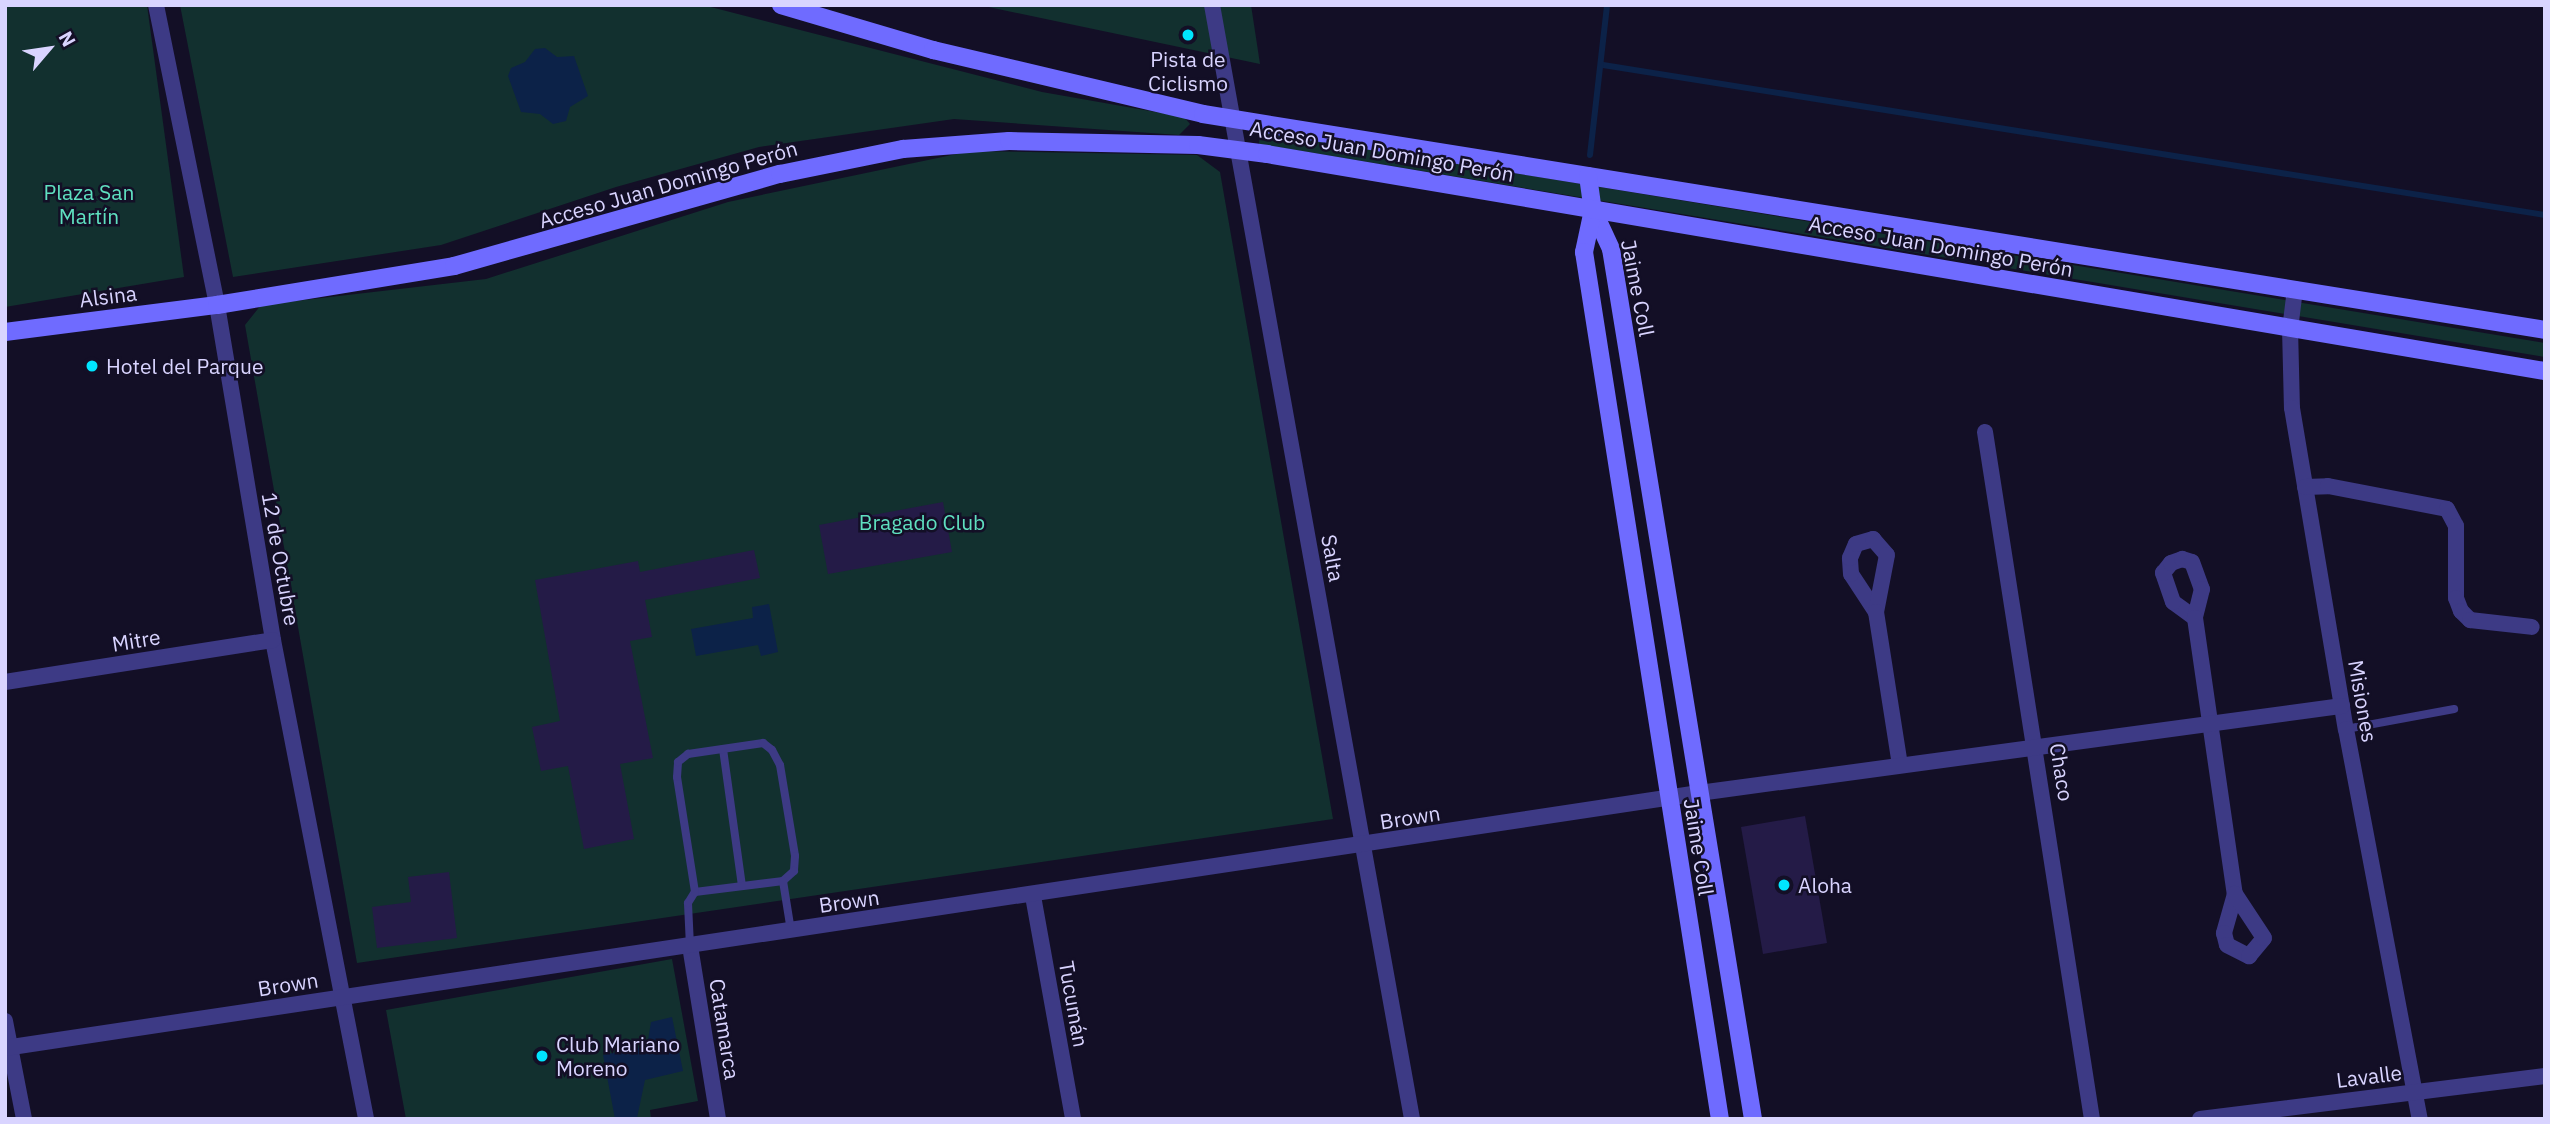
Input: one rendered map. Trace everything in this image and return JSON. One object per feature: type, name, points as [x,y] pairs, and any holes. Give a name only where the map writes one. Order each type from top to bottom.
[{"type":"main road","name":"Acceso Juan Domingo Perón","points":[[781,5],[933,50],[1190,111],[2545,330]]},
{"type":"main road","name":"Acceso Juan Domingo Perón","points":[[217,304],[454,266],[726,187],[903,149],[1009,141],[1237,150],[2545,371]]},
{"type":"main road","points":[[1588,176],[1593,210]]},
{"type":"main road","name":"Jaime Coll","points":[[1593,210],[1611,249],[1753,1119]]},
{"type":"main road","name":"Jaime Coll","points":[[1593,210],[1584,252],[1720,1119]]},
{"type":"main road","name":"Alsina","points":[[5,332],[217,304]]},
{"type":"street","name":"12 de Octubre","points":[[156,5],[217,304],[273,640],[366,1119]]},
{"type":"street","name":"Salta","points":[[1212,5],[1412,1119]]},
{"type":"street","name":"Misiones","points":[[2295,289],[2290,328],[2292,408],[2346,729],[2420,1119]]},
{"type":"street","name":"Chaco","points":[[1985,432],[2037,746],[2092,1119]]},
{"type":"street","points":[[2305,487],[2328,486],[2446,509],[2456,526],[2456,598],[2461,611],[2470,620],[2532,627]]},
{"type":"street","points":[[1876,612],[1900,765]]},
{"type":"street","points":[[2195,618],[2208,724],[2235,894]]},
{"type":"street","name":"Mitre","points":[[5,682],[273,640]]},
{"type":"street","name":"Brown","points":[[8,1048],[1033,896],[1668,797],[2342,706]]},
{"type":"street","name":"Tucumán","points":[[1033,896],[1073,1119]]},
{"type":"street","name":"Catamarca","points":[[691,946],[718,1119]]},
{"type":"street","points":[[5,1021],[8,1048],[24,1119]]},
{"type":"street","name":"Lavalle","points":[[2200,1119],[2545,1076]]},
{"type":"lane","points":[[2346,729],[2454,709]]},
{"type":"lane","points":[[691,946],[688,903],[695,892],[677,777],[678,762],[688,754],[763,743],[780,765],[795,856],[794,871],[783,881],[695,892]]},
{"type":"lane","points":[[723,749],[742,886]]},
{"type":"lane","points":[[783,881],[791,931]]},
{"type":"green space","name":"Plaza San Martín","points":[[5,5],[147,5],[184,277],[5,307]]},
{"type":"green space","points":[[180,5],[703,5],[1042,92],[1184,117],[1190,124],[1179,135],[954,119],[759,147],[616,187],[441,245],[233,277]]},
{"type":"green space","name":"Pista de Ciclismo","points":[[979,5],[1251,5],[1260,64]]},
{"type":"green space","points":[[1260,131],[2545,343],[2545,357],[1259,144]]},
{"type":"green space","name":"Bragado Club","points":[[971,151],[1197,155],[1220,172],[1333,819],[357,963],[245,325],[261,305],[486,279],[728,202]]},
{"type":"green space","name":"Club Mariano Moreno","points":[[672,959],[698,1101],[650,1110],[651,1119],[406,1119],[386,1010]]},
{"type":"water","points":[[545,48],[557,57],[574,56],[588,96],[570,107],[566,121],[553,124],[540,114],[521,112],[508,76],[511,68],[525,62],[535,49]]},
{"type":"water","points":[[769,604],[778,652],[761,656],[758,645],[696,656],[691,629],[753,618],[752,607]]},
{"type":"water","points":[[672,1017],[683,1071],[645,1080],[637,1118],[615,1119],[603,1055],[647,1046],[651,1022]]},
{"type":"building","points":[[943,502],[952,552],[828,574],[819,525]]},
{"type":"building","points":[[754,550],[760,578],[645,600],[652,637],[630,641],[653,758],[620,764],[634,839],[584,849],[568,766],[541,771],[532,727],[560,721],[535,580],[638,561],[640,572]]},
{"type":"building","name":"Aloha","points":[[1805,816],[1827,943],[1763,954],[1741,827]]},
{"type":"building","points":[[449,872],[457,938],[377,948],[372,907],[411,902],[408,877]]},
{"type":"waterway","points":[[1590,155],[1607,5]]},
{"type":"waterway","points":[[1603,65],[2545,215]]},
{"type":"place","name":"Pista de Ciclismo","points":[[1188,35]]},
{"type":"place","name":"Hotel del Parque","points":[[92,366]]},
{"type":"place","name":"Aloha","points":[[1784,885]]},
{"type":"place","name":"Club Mariano Moreno","points":[[542,1056]]}]
